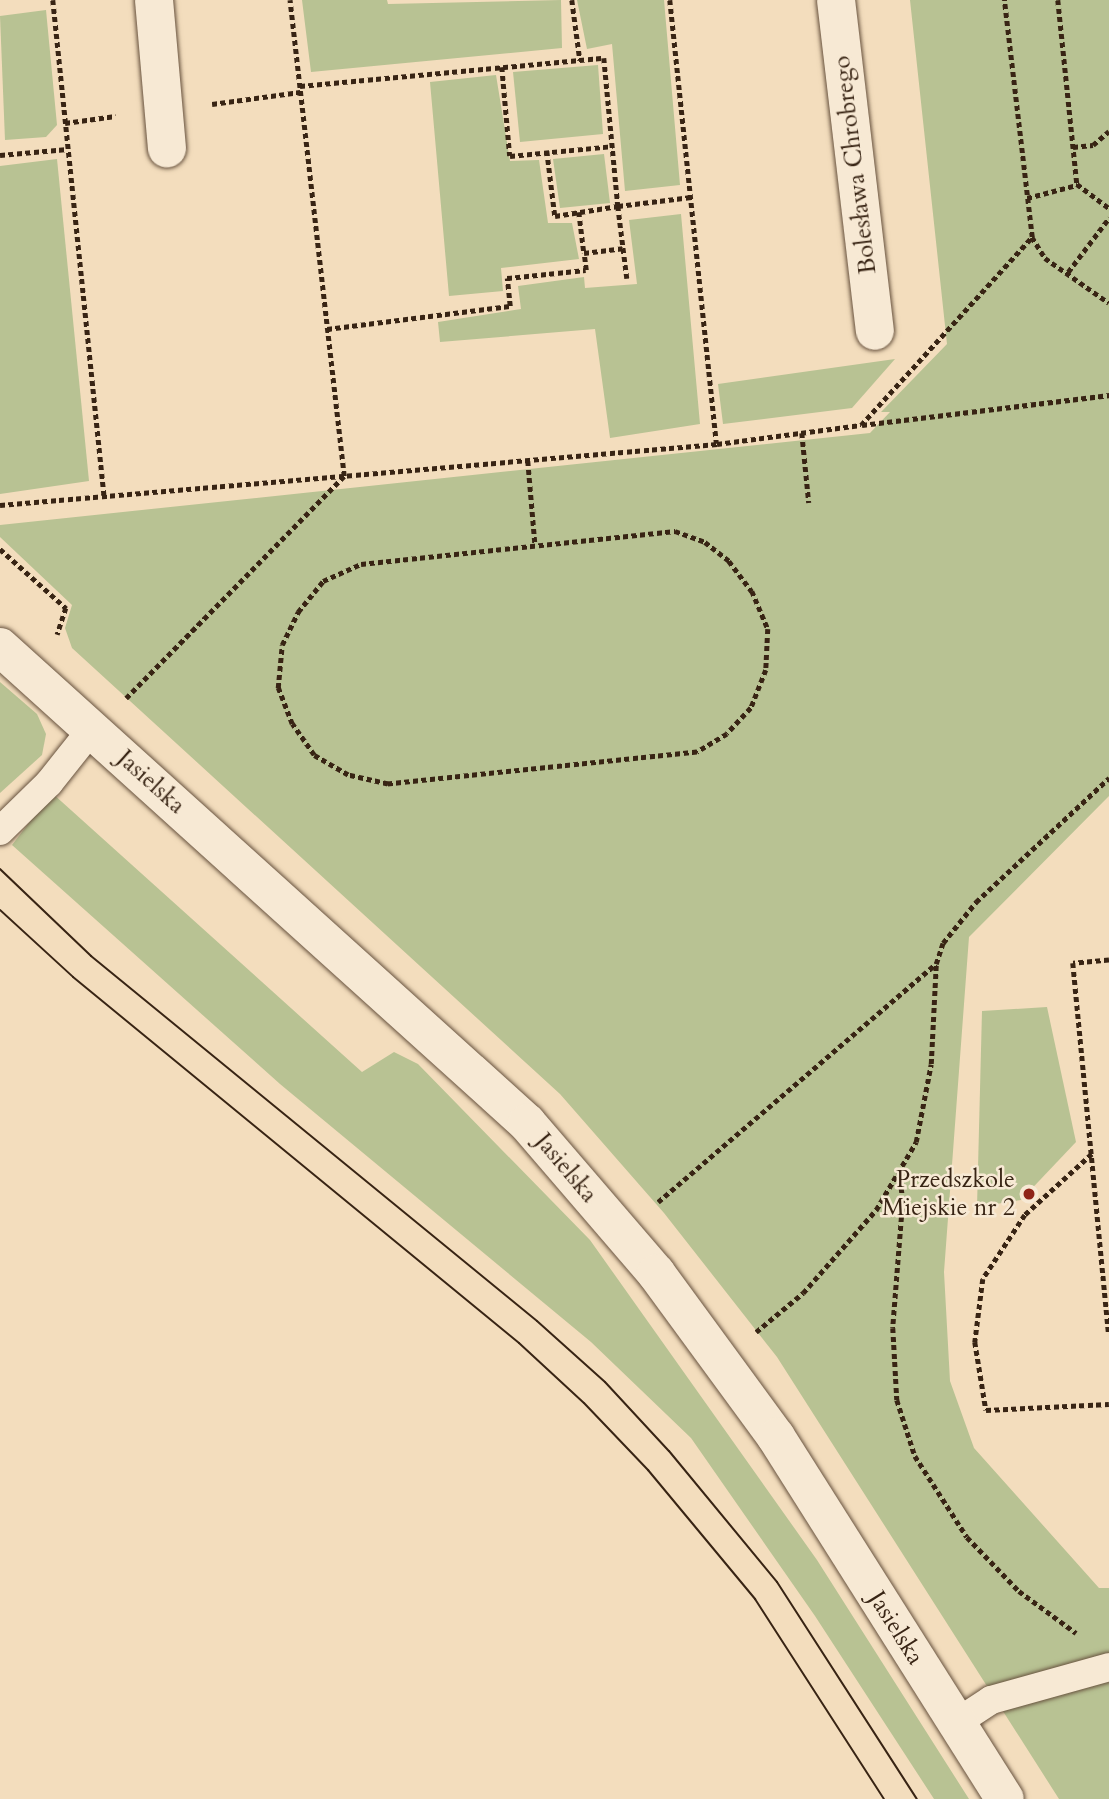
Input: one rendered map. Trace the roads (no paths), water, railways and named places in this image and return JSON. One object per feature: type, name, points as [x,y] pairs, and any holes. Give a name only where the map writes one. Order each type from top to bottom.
[{"type":"street","points":[[154,0],[167,148]]},
{"type":"street","name":"Bolesława Chrobrego","points":[[836,0],[875,331]]},
{"type":"street","name":"Jasielska","points":[[0,647],[105,717],[527,1122],[656,1273],[776,1437],[1004,1799]]},
{"type":"lane","points":[[0,831],[50,783],[105,717]]},
{"type":"lane","points":[[956,1723],[991,1700],[1109,1667]]},
{"type":"tram line","points":[[0,869],[91,956],[537,1321],[605,1382],[669,1451],[777,1582],[917,1799]]},
{"type":"tram line","points":[[0,910],[73,977],[519,1343],[584,1403],[648,1470],[755,1599],[884,1799]]},
{"type":"place","name":"Przedszkole Miejskie nr 2","points":[[1029,1194]]}]
